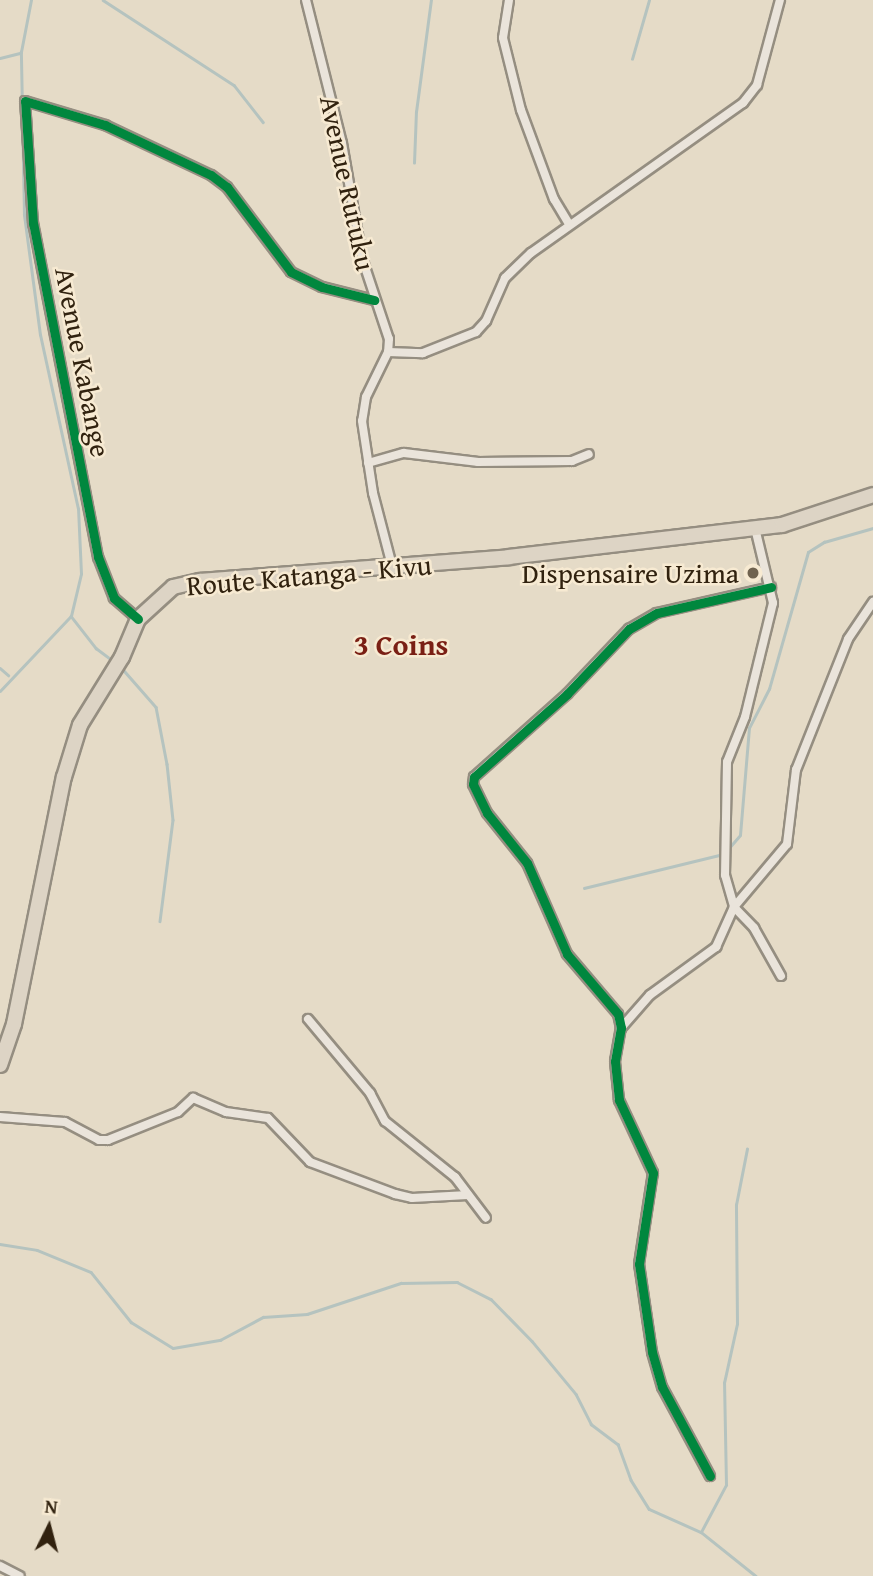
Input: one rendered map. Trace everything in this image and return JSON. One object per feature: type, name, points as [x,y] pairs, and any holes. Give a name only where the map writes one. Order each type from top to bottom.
[{"type":"highway","name":"Route Katanga - Kivu","points":[[0,1065],[20,1000],[72,747],[122,657],[138,619],[173,587],[200,581],[509,557],[755,528],[819,515],[873,495]]},
{"type":"street","name":"Avenue Rutuku","points":[[306,0],[342,143],[350,200],[374,300],[385,324],[388,352]]},
{"type":"street","points":[[509,0],[503,38],[521,110],[554,199],[569,223]]},
{"type":"street","points":[[392,566],[368,463],[362,421],[366,397],[388,352],[423,353],[476,332],[486,321],[505,278],[569,223],[743,103],[757,85],[780,0]]},
{"type":"street","name":"Avenue Kabange","points":[[138,619],[114,597],[98,556],[33,224],[26,101],[105,125],[211,175],[226,187],[291,272],[322,288],[374,300]]},
{"type":"street","points":[[368,463],[404,453],[478,462],[572,461],[589,454]]},
{"type":"street","points":[[755,528],[773,603],[765,643],[727,762],[725,875],[734,906],[754,928],[780,976]]},
{"type":"street","points":[[710,1476],[662,1387],[652,1352],[639,1254],[653,1173],[619,1100],[615,1061],[621,1027],[618,1014],[580,971],[554,933],[527,863],[486,813],[477,797],[474,777],[567,694],[629,629],[657,613],[771,587]]},
{"type":"street","points":[[621,1027],[650,995],[716,947],[734,906],[787,844],[796,770],[848,639],[873,602]]},
{"type":"street","points":[[308,1019],[370,1093],[386,1121],[456,1177],[486,1218]]},
{"type":"street","points":[[0,1117],[65,1122],[99,1140],[108,1140],[178,1112],[193,1098],[226,1112],[268,1118],[310,1162],[395,1194],[412,1198],[468,1195]]},
{"type":"street","points":[[0,1566],[20,1576]]},
{"type":"waterway","points":[[0,691],[71,616],[81,574],[78,509],[40,335],[24,215],[21,52],[31,0]]},
{"type":"waterway","points":[[103,0],[234,85],[263,122]]},
{"type":"waterway","points":[[414,163],[416,112],[431,0]]},
{"type":"waterway","points":[[632,59],[649,0]]},
{"type":"waterway","points":[[0,58],[20,53]]},
{"type":"waterway","points":[[728,849],[740,835],[749,728],[769,689],[808,552],[824,542],[873,528]]},
{"type":"waterway","points":[[71,616],[96,648],[113,661]]},
{"type":"waterway","points":[[121,667],[156,707],[167,764],[173,820],[160,921]]},
{"type":"waterway","points":[[0,668],[8,675]]},
{"type":"waterway","points":[[584,888],[724,854]]},
{"type":"waterway","points":[[701,1532],[726,1485],[724,1383],[737,1324],[736,1205],[747,1149]]},
{"type":"waterway","points":[[0,1244],[37,1250],[91,1272],[131,1322],[173,1348],[220,1340],[263,1317],[307,1314],[401,1283],[457,1282],[491,1299],[532,1341],[576,1394],[591,1424],[618,1444],[631,1480],[649,1509],[701,1532],[756,1576]]},
{"type":"cycle path","points":[[138,619],[114,598],[98,557],[33,224],[25,101],[105,125],[211,175],[227,187],[291,272],[322,287],[374,300]]},
{"type":"cycle path","points":[[710,1476],[662,1387],[652,1352],[639,1264],[653,1173],[619,1100],[615,1061],[621,1028],[618,1014],[567,954],[527,863],[487,813],[473,784],[474,777],[567,694],[629,629],[657,613],[771,587]]},
{"type":"place","name":"Dispensaire Uzima","points":[[753,573]]},
{"type":"district","name":"3 Coins","points":[[401,644]]}]
